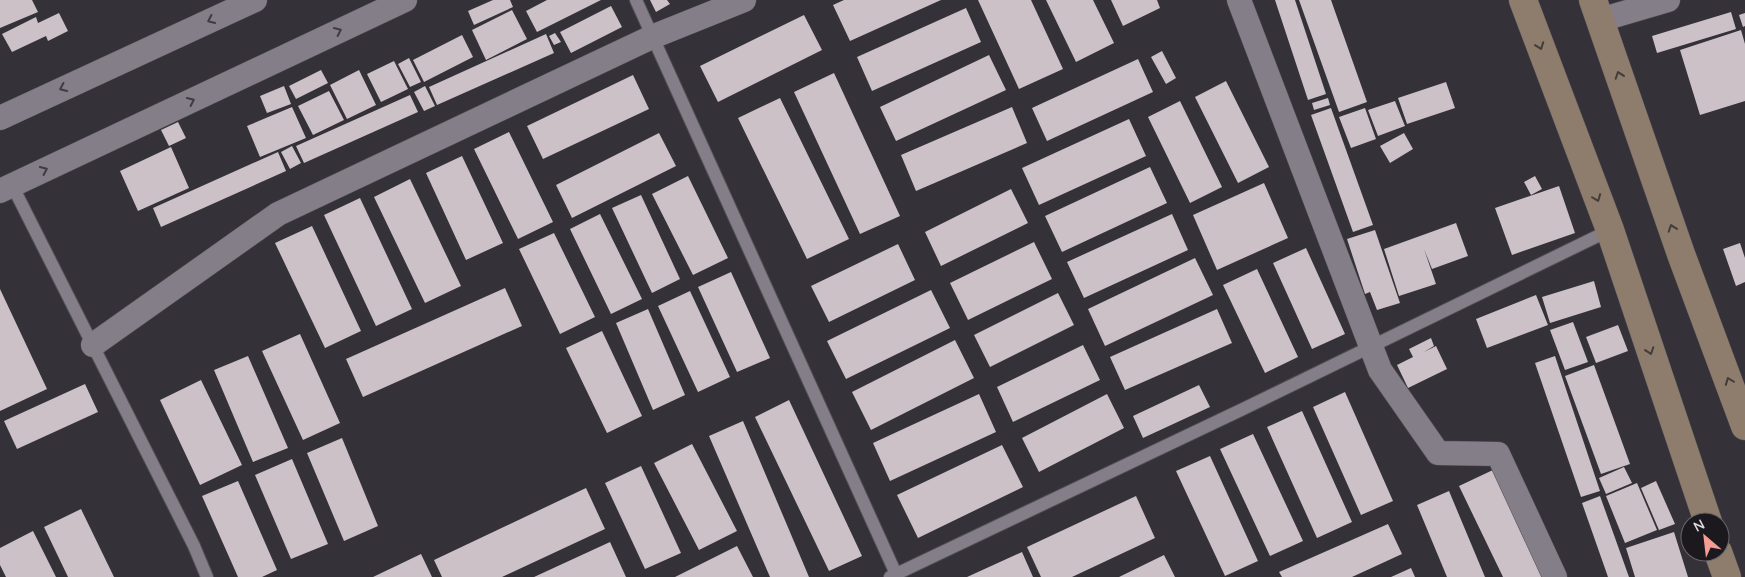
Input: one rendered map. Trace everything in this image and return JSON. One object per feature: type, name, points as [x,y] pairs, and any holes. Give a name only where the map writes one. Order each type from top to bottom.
[{"type":"street","points":[[0,118],[255,0]]},
{"type":"street","points":[[6,188],[405,0]]},
{"type":"street","points":[[93,345],[278,214],[652,37],[744,0]]},
{"type":"street","points":[[1239,0],[1373,346],[1380,370],[1438,453],[1498,454],[1555,577]]},
{"type":"street","points":[[1523,0],[1610,230],[1705,512]]},
{"type":"street","points":[[1668,0],[1596,10],[1681,254],[1745,426]]},
{"type":"street","points":[[1722,562],[1727,577]]},
{"type":"lane","points":[[636,0],[893,576],[1610,230]]},
{"type":"lane","points":[[6,188],[93,345],[194,546],[207,577]]},
{"type":"building","points":[[0,0],[32,0],[38,12],[0,28]]},
{"type":"building","points":[[493,0],[510,0],[513,7],[474,25],[468,11]]},
{"type":"building","points":[[547,0],[601,0],[537,32],[526,11]]},
{"type":"building","points":[[650,0],[667,0],[670,4],[656,12]]},
{"type":"building","points":[[844,0],[941,0],[850,41],[833,5]]},
{"type":"building","points":[[978,0],[1031,0],[1063,69],[1019,89]]},
{"type":"building","points":[[1046,0],[1093,0],[1114,43],[1076,62]]},
{"type":"building","points":[[1111,0],[1157,0],[1160,8],[1123,26]]},
{"type":"building","points":[[1275,0],[1295,0],[1326,94],[1308,100]]},
{"type":"building","points":[[1299,0],[1331,0],[1367,102],[1339,112]]},
{"type":"building","points":[[611,6],[622,27],[571,53],[560,32]]},
{"type":"building","points":[[966,8],[981,42],[872,91],[857,57]]},
{"type":"building","points":[[512,10],[527,39],[486,60],[472,30]]},
{"type":"building","points":[[1731,12],[1736,29],[1657,53],[1652,36]]},
{"type":"building","points":[[59,13],[68,31],[48,41],[46,36],[12,52],[2,34],[36,17],[38,23]]},
{"type":"building","points":[[1745,13],[1745,26],[1743,27],[1739,15]]},
{"type":"building","points":[[804,15],[822,50],[718,102],[700,66]]},
{"type":"building","points":[[1741,30],[1745,44],[1745,101],[1700,115],[1680,50]]},
{"type":"building","points":[[555,33],[561,42],[554,45],[549,36]]},
{"type":"building","points":[[546,34],[554,53],[437,105],[429,87]]},
{"type":"building","points":[[462,35],[473,57],[424,82],[413,60]]},
{"type":"building","points":[[1162,51],[1176,78],[1166,84],[1151,57]]},
{"type":"building","points":[[989,55],[1006,90],[896,141],[880,107]]},
{"type":"building","points":[[409,58],[421,82],[410,87],[398,64]]},
{"type":"building","points":[[1138,59],[1153,92],[1047,141],[1032,108]]},
{"type":"building","points":[[394,61],[408,89],[381,102],[367,74]]},
{"type":"building","points":[[321,70],[328,83],[296,99],[289,86]]},
{"type":"building","points":[[359,70],[376,105],[347,119],[330,85]]},
{"type":"building","points":[[834,73],[900,216],[860,234],[794,92]]},
{"type":"building","points":[[633,75],[649,109],[543,159],[527,126]]},
{"type":"building","points":[[1226,81],[1269,167],[1238,183],[1195,97]]},
{"type":"building","points":[[1446,82],[1455,108],[1407,124],[1398,98]]},
{"type":"building","points":[[284,86],[291,104],[267,113],[260,96]]},
{"type":"building","points":[[425,86],[435,106],[424,111],[414,92]]},
{"type":"building","points":[[329,91],[344,120],[313,135],[298,106]]},
{"type":"building","points":[[410,95],[418,112],[304,163],[296,146]]},
{"type":"building","points":[[780,98],[849,239],[807,259],[738,118]]},
{"type":"building","points":[[1328,98],[1330,105],[1314,110],[1312,103]]},
{"type":"building","points":[[1180,101],[1222,187],[1190,203],[1148,117]]},
{"type":"building","points":[[1395,101],[1405,126],[1378,136],[1368,110]]},
{"type":"building","points":[[292,107],[306,138],[260,157],[247,126]]},
{"type":"building","points":[[1012,107],[1027,143],[916,191],[901,155]]},
{"type":"building","points":[[1331,108],[1373,225],[1353,232],[1311,115]]},
{"type":"building","points":[[1365,108],[1376,139],[1351,148],[1339,117]]},
{"type":"building","points":[[1129,119],[1146,156],[1039,205],[1022,168]]},
{"type":"building","points":[[178,122],[186,138],[169,146],[161,130]]},
{"type":"building","points":[[509,132],[553,222],[518,239],[474,149]]},
{"type":"building","points":[[659,133],[676,166],[572,218],[556,185]]},
{"type":"building","points":[[1404,133],[1413,149],[1390,163],[1380,146]]},
{"type":"building","points":[[292,146],[301,163],[290,169],[281,152]]},
{"type":"building","points":[[171,147],[189,188],[138,211],[120,171]]},
{"type":"building","points":[[278,152],[286,171],[161,227],[153,208]]},
{"type":"building","points":[[462,156],[503,243],[466,260],[426,173]]},
{"type":"building","points":[[1150,167],[1167,203],[1062,252],[1045,216]]},
{"type":"building","points":[[688,176],[728,258],[693,275],[652,194]]},
{"type":"building","points":[[1535,176],[1542,189],[1531,195],[1524,182]]},
{"type":"building","points":[[410,179],[461,286],[425,303],[374,197]]},
{"type":"building","points":[[1264,183],[1288,238],[1217,270],[1193,215]]},
{"type":"building","points":[[1559,186],[1575,233],[1512,255],[1495,208]]},
{"type":"building","points":[[1011,189],[1028,223],[941,266],[925,232]]},
{"type":"building","points":[[641,195],[680,279],[652,293],[612,208]]},
{"type":"building","points":[[360,198],[412,309],[376,326],[324,215]]},
{"type":"building","points":[[600,214],[642,299],[611,314],[570,229]]},
{"type":"building","points":[[1172,214],[1188,250],[1084,298],[1067,262]]},
{"type":"building","points":[[1456,223],[1468,256],[1432,269],[1424,249],[1436,284],[1399,296],[1384,249]]},
{"type":"building","points":[[312,226],[361,331],[325,348],[275,243]]},
{"type":"building","points":[[1375,230],[1400,303],[1377,310],[1370,292],[1365,294],[1347,239]]},
{"type":"building","points":[[554,233],[595,317],[560,334],[519,249]]},
{"type":"building","points":[[1034,242],[1052,279],[968,320],[950,283]]},
{"type":"building","points":[[1740,243],[1745,258],[1745,282],[1736,286],[1723,249]]},
{"type":"building","points":[[898,244],[915,280],[829,322],[811,286]]},
{"type":"building","points":[[1306,248],[1345,334],[1312,349],[1273,263]]},
{"type":"building","points":[[1195,258],[1213,295],[1105,346],[1088,309]]},
{"type":"building","points":[[1257,269],[1298,357],[1265,373],[1223,285]]},
{"type":"building","points":[[731,272],[770,358],[737,372],[698,287]]},
{"type":"building","points":[[1594,281],[1601,307],[1550,323],[1542,297]]},
{"type":"building","points":[[505,288],[522,326],[363,397],[346,359]]},
{"type":"building","points":[[0,289],[47,389],[0,411]]},
{"type":"building","points":[[931,290],[950,328],[846,379],[827,341]]},
{"type":"building","points":[[690,291],[730,377],[698,392],[658,306]]},
{"type":"building","points":[[1058,293],[1074,325],[990,367],[974,335]]},
{"type":"building","points":[[1536,295],[1548,325],[1487,348],[1476,319]]},
{"type":"building","points":[[648,309],[685,395],[653,410],[616,323]]},
{"type":"building","points":[[1217,309],[1232,343],[1125,390],[1110,357]]},
{"type":"building","points":[[1573,322],[1588,362],[1565,370],[1550,330]]},
{"type":"building","points":[[1618,325],[1628,351],[1596,363],[1586,337]]},
{"type":"building","points":[[602,331],[642,416],[607,433],[566,348]]},
{"type":"building","points":[[300,334],[340,423],[303,440],[262,351]]},
{"type":"building","points":[[1431,338],[1434,346],[1424,352],[1436,346],[1447,369],[1408,388],[1397,365],[1413,357],[1409,349]]},
{"type":"building","points":[[955,340],[974,378],[871,430],[852,392]]},
{"type":"building","points":[[1083,345],[1100,380],[1013,422],[997,387]]},
{"type":"building","points":[[248,356],[288,448],[253,462],[214,370]]},
{"type":"building","points":[[1555,356],[1600,491],[1581,497],[1535,363]]},
{"type":"building","points":[[1594,365],[1630,464],[1601,474],[1565,376]]},
{"type":"building","points":[[201,380],[242,465],[200,485],[160,400]]},
{"type":"building","points":[[85,384],[98,412],[17,449],[4,421]]},
{"type":"building","points":[[1199,385],[1210,407],[1143,438],[1133,416]]},
{"type":"building","points":[[1345,392],[1393,501],[1361,515],[1313,407]]},
{"type":"building","points":[[979,394],[996,432],[890,481],[873,443]]},
{"type":"building","points":[[1107,394],[1124,428],[1039,472],[1022,438]]},
{"type":"building","points":[[789,400],[862,556],[829,571],[755,417]]},
{"type":"building","points":[[1302,411],[1352,522],[1317,538],[1267,427]]},
{"type":"building","points":[[743,421],[809,577],[770,577],[709,436]]},
{"type":"building","points":[[1253,434],[1303,541],[1270,556],[1220,449]]},
{"type":"building","points":[[342,438],[378,526],[344,541],[307,453]]},
{"type":"building","points":[[692,444],[737,531],[699,550],[654,463]]},
{"type":"building","points":[[1002,445],[1023,487],[918,538],[897,495]]},
{"type":"building","points":[[1210,456],[1258,561],[1225,576],[1176,471]]},
{"type":"building","points":[[292,459],[328,544],[291,559],[255,475]]},
{"type":"building","points":[[641,466],[681,553],[645,569],[605,483]]},
{"type":"building","points":[[1624,467],[1632,483],[1606,494],[1599,478]]},
{"type":"building","points":[[1495,469],[1546,575],[1541,577],[1503,577],[1459,486]]},
{"type":"building","points":[[238,481],[277,570],[262,577],[238,577],[202,496]]},
{"type":"building","points":[[1656,481],[1675,524],[1659,530],[1641,488]]},
{"type":"building","points":[[1637,483],[1657,530],[1625,543],[1606,496]]},
{"type":"building","points":[[586,488],[605,529],[502,577],[442,577],[434,560]]},
{"type":"building","points":[[1449,491],[1485,577],[1447,577],[1417,505]]},
{"type":"building","points":[[1136,496],[1155,538],[1072,577],[1041,577],[1027,547]]},
{"type":"building","points":[[1600,496],[1629,577],[1608,577],[1582,503]]},
{"type":"building","points":[[81,509],[114,577],[68,577],[44,527]]},
{"type":"building","points":[[1388,524],[1402,554],[1352,577],[1282,577],[1279,572]]},
{"type":"building","points":[[33,531],[56,577],[6,577],[0,565],[0,548]]},
{"type":"building","points":[[1674,532],[1680,551],[1680,562],[1683,562],[1688,577],[1635,577],[1626,548]]},
{"type":"building","points":[[610,542],[626,577],[534,577]]},
{"type":"building","points":[[737,546],[753,577],[675,577]]},
{"type":"building","points":[[1022,552],[1033,577],[967,577]]},
{"type":"building","points":[[421,554],[432,577],[373,577]]},
{"type":"building","points":[[1164,555],[1175,577],[1119,577]]},
{"type":"building","points":[[1411,568],[1415,577],[1391,577]]}]
